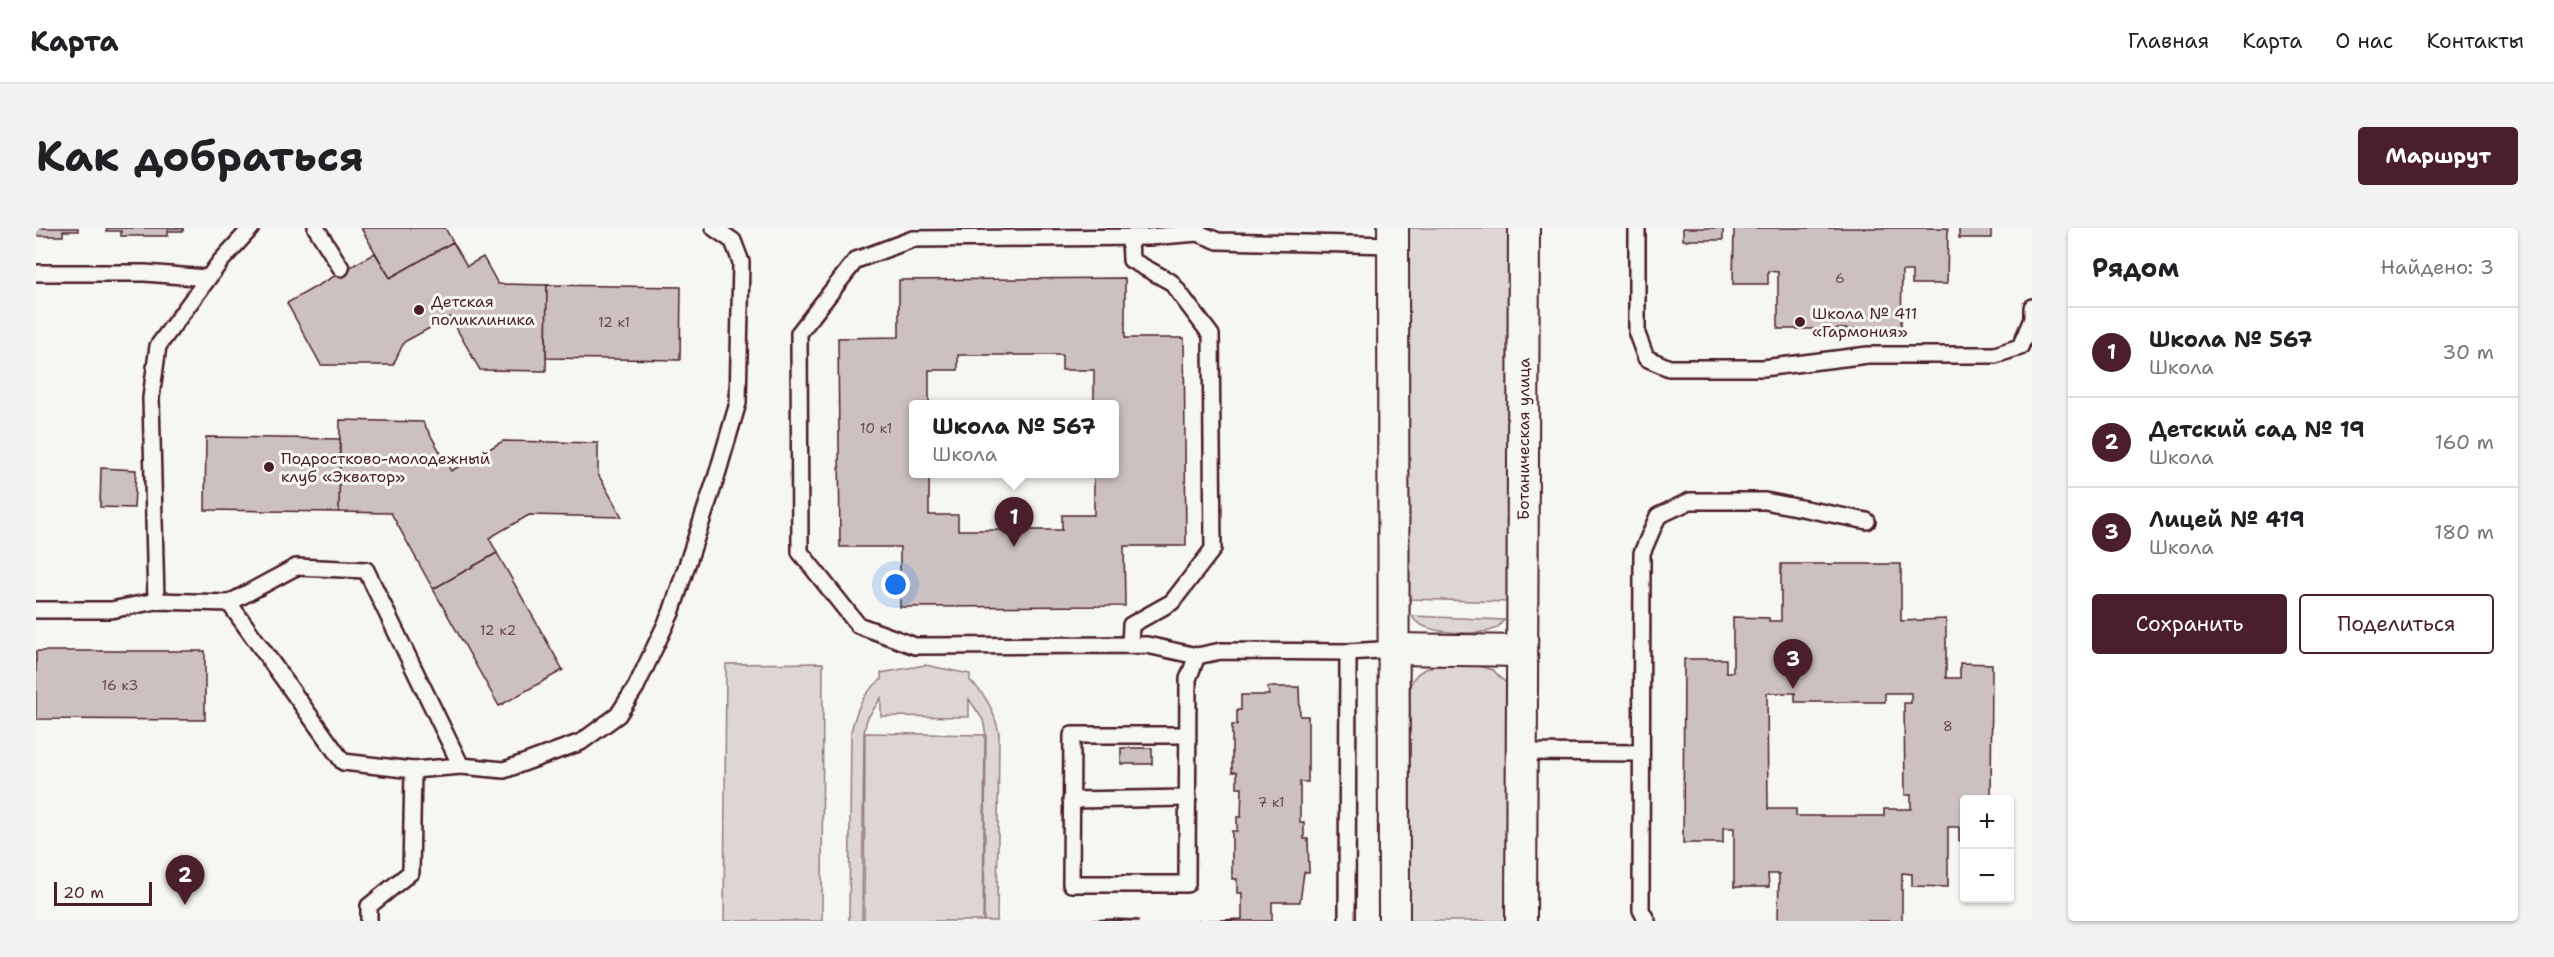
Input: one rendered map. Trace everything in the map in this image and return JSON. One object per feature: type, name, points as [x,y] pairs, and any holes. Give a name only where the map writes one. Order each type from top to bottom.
[{"type":"street","name":"Ботаническая улица","points":[[1521,921],[1524,228]]},
{"type":"street","points":[[1393,236],[1394,921]]},
{"type":"street","points":[[1395,649],[1522,651]]},
{"type":"lane","points":[[156,601],[151,398],[158,346],[207,278],[251,228]]},
{"type":"lane","points":[[316,228],[341,268]]},
{"type":"lane","points":[[229,603],[343,762],[413,770],[461,766],[504,770],[580,742],[605,727],[618,715],[636,687],[671,613],[716,478],[738,403],[741,262],[733,241],[714,228]]},
{"type":"lane","points":[[1637,228],[1637,334],[1646,358],[1669,368],[1763,368],[1868,355],[1995,355],[2020,347],[2032,319],[2032,307]]},
{"type":"lane","points":[[1393,236],[1218,241],[1196,230],[1130,237],[913,239],[856,260],[799,333],[800,552],[858,625],[915,646],[1147,645],[1197,656],[1221,651],[1348,652],[1395,649]]},
{"type":"lane","points":[[1130,237],[1131,260],[1171,282],[1211,335],[1213,549],[1172,602],[1131,625],[1130,645]]},
{"type":"lane","points":[[36,273],[146,273],[207,278]]},
{"type":"lane","points":[[1647,921],[1641,910],[1642,553],[1658,516],[1690,501],[1765,501],[1867,520]]},
{"type":"lane","points":[[36,610],[111,610],[156,601],[229,603],[296,567],[366,570],[461,766]]},
{"type":"lane","points":[[1347,921],[1348,652]]},
{"type":"lane","points":[[1188,735],[1072,735],[1071,884],[1187,884],[1188,798],[1188,735],[1188,679],[1197,656]]},
{"type":"lane","points":[[1521,752],[1641,753]]},
{"type":"lane","points":[[369,921],[369,906],[411,872],[413,770]]},
{"type":"lane","points":[[1071,800],[1188,798]]},
{"type":"shaded area","points":[[1409,228],[1508,228],[1508,602],[1409,599]]},
{"type":"shaded area","points":[[1412,616],[1504,620],[1498,627],[1491,630],[1458,633],[1435,630],[1417,622]]},
{"type":"shaded area","points":[[823,663],[822,921],[724,921],[726,664]]},
{"type":"shaded area","points":[[925,665],[970,674],[970,681],[985,698],[997,725],[999,733],[997,921],[984,921],[986,735],[983,720],[969,699],[969,717],[881,716],[881,698],[867,719],[864,733],[862,921],[849,921],[851,732],[853,724],[865,696],[881,680],[881,673]]},
{"type":"shaded area","points":[[1447,665],[1475,665],[1493,670],[1507,684],[1507,921],[1409,921],[1410,685],[1421,671],[1429,668]]},
{"type":"shaded area","points":[[865,733],[985,735],[983,921],[864,921]]},
{"type":"building","points":[[36,228],[78,228],[78,231],[63,231],[63,236],[36,236]]},
{"type":"building","points":[[107,228],[183,228],[183,231],[168,231],[168,236],[121,236],[121,231],[106,231]]},
{"type":"building","points":[[361,228],[445,228],[453,242],[390,278]]},
{"type":"building","points":[[1683,228],[1723,228],[1723,240],[1683,240]]},
{"type":"building","points":[[1734,228],[1948,228],[1947,284],[1912,284],[1912,271],[1902,271],[1901,329],[1778,329],[1778,272],[1768,271],[1768,284],[1733,284]]},
{"type":"building","points":[[1959,228],[1991,228],[1991,238],[1959,238]]},
{"type":"building","name":"Детская поликлиника","points":[[453,242],[467,266],[483,257],[498,284],[547,285],[546,371],[480,370],[450,317],[404,342],[393,365],[321,365],[287,303],[375,253],[390,278]]},
{"type":"building","points":[[1125,278],[1125,338],[1184,338],[1186,546],[1124,546],[1125,606],[900,607],[900,547],[840,547],[838,338],[899,337],[899,280]]},
{"type":"building","points":[[547,285],[681,287],[680,360],[546,358]]},
{"type":"building","points":[[340,420],[423,422],[451,471],[503,441],[598,443],[598,474],[622,517],[529,515],[489,538],[497,553],[433,589],[391,513],[339,512]]},
{"type":"building","points":[[206,437],[340,439],[339,512],[205,510]]},
{"type":"building","points":[[101,468],[136,470],[134,508],[100,507]]},
{"type":"building","points":[[497,553],[563,670],[499,706],[433,589]]},
{"type":"building","points":[[1781,564],[1901,564],[1901,621],[1946,619],[1946,678],[1960,678],[1960,663],[1992,664],[1991,795],[1960,795],[1960,841],[1959,827],[1948,827],[1948,887],[1912,886],[1912,874],[1902,873],[1902,921],[1778,921],[1779,874],[1768,874],[1769,887],[1734,887],[1734,828],[1723,828],[1723,843],[1683,843],[1684,659],[1726,659],[1726,672],[1733,672],[1733,617],[1769,618],[1769,621],[1781,621]],"holes":[[[1767,693],[1795,693],[1795,702],[1885,702],[1885,693],[1911,693],[1911,703],[1904,703],[1905,795],[1911,795],[1911,809],[1884,809],[1884,816],[1796,816],[1796,809],[1768,809]]]},
{"type":"building","points":[[36,651],[205,651],[205,720],[36,719]]},
{"type":"building","points":[[1268,687],[1299,687],[1300,716],[1308,716],[1308,782],[1300,782],[1300,823],[1304,823],[1304,839],[1308,839],[1309,872],[1304,872],[1300,902],[1272,902],[1272,921],[1198,921],[1242,919],[1242,893],[1237,893],[1237,879],[1232,879],[1232,831],[1237,831],[1237,817],[1241,817],[1242,788],[1237,788],[1237,772],[1232,772],[1232,725],[1237,725],[1237,710],[1241,710],[1241,695],[1269,695]]},
{"type":"building","points":[[1121,748],[1152,748],[1152,764],[1121,764]]},
{"type":"building","points":[[1091,920],[1138,920],[1138,921]]},
{"type":"place","name":"Детская поликлиника","points":[[419,310]]},
{"type":"place","name":"Школа № 411 «Гармония»","points":[[1800,322]]},
{"type":"place","name":"Подростково-молодежный клуб «Экватор»","points":[[269,467]]},
{"type":"place","name":"Школа № 567","points":[[1014,547]]},
{"type":"place","name":"Лицей № 419","points":[[1793,689]]},
{"type":"place","name":"Детский сад № 19","points":[[185,905]]}]
